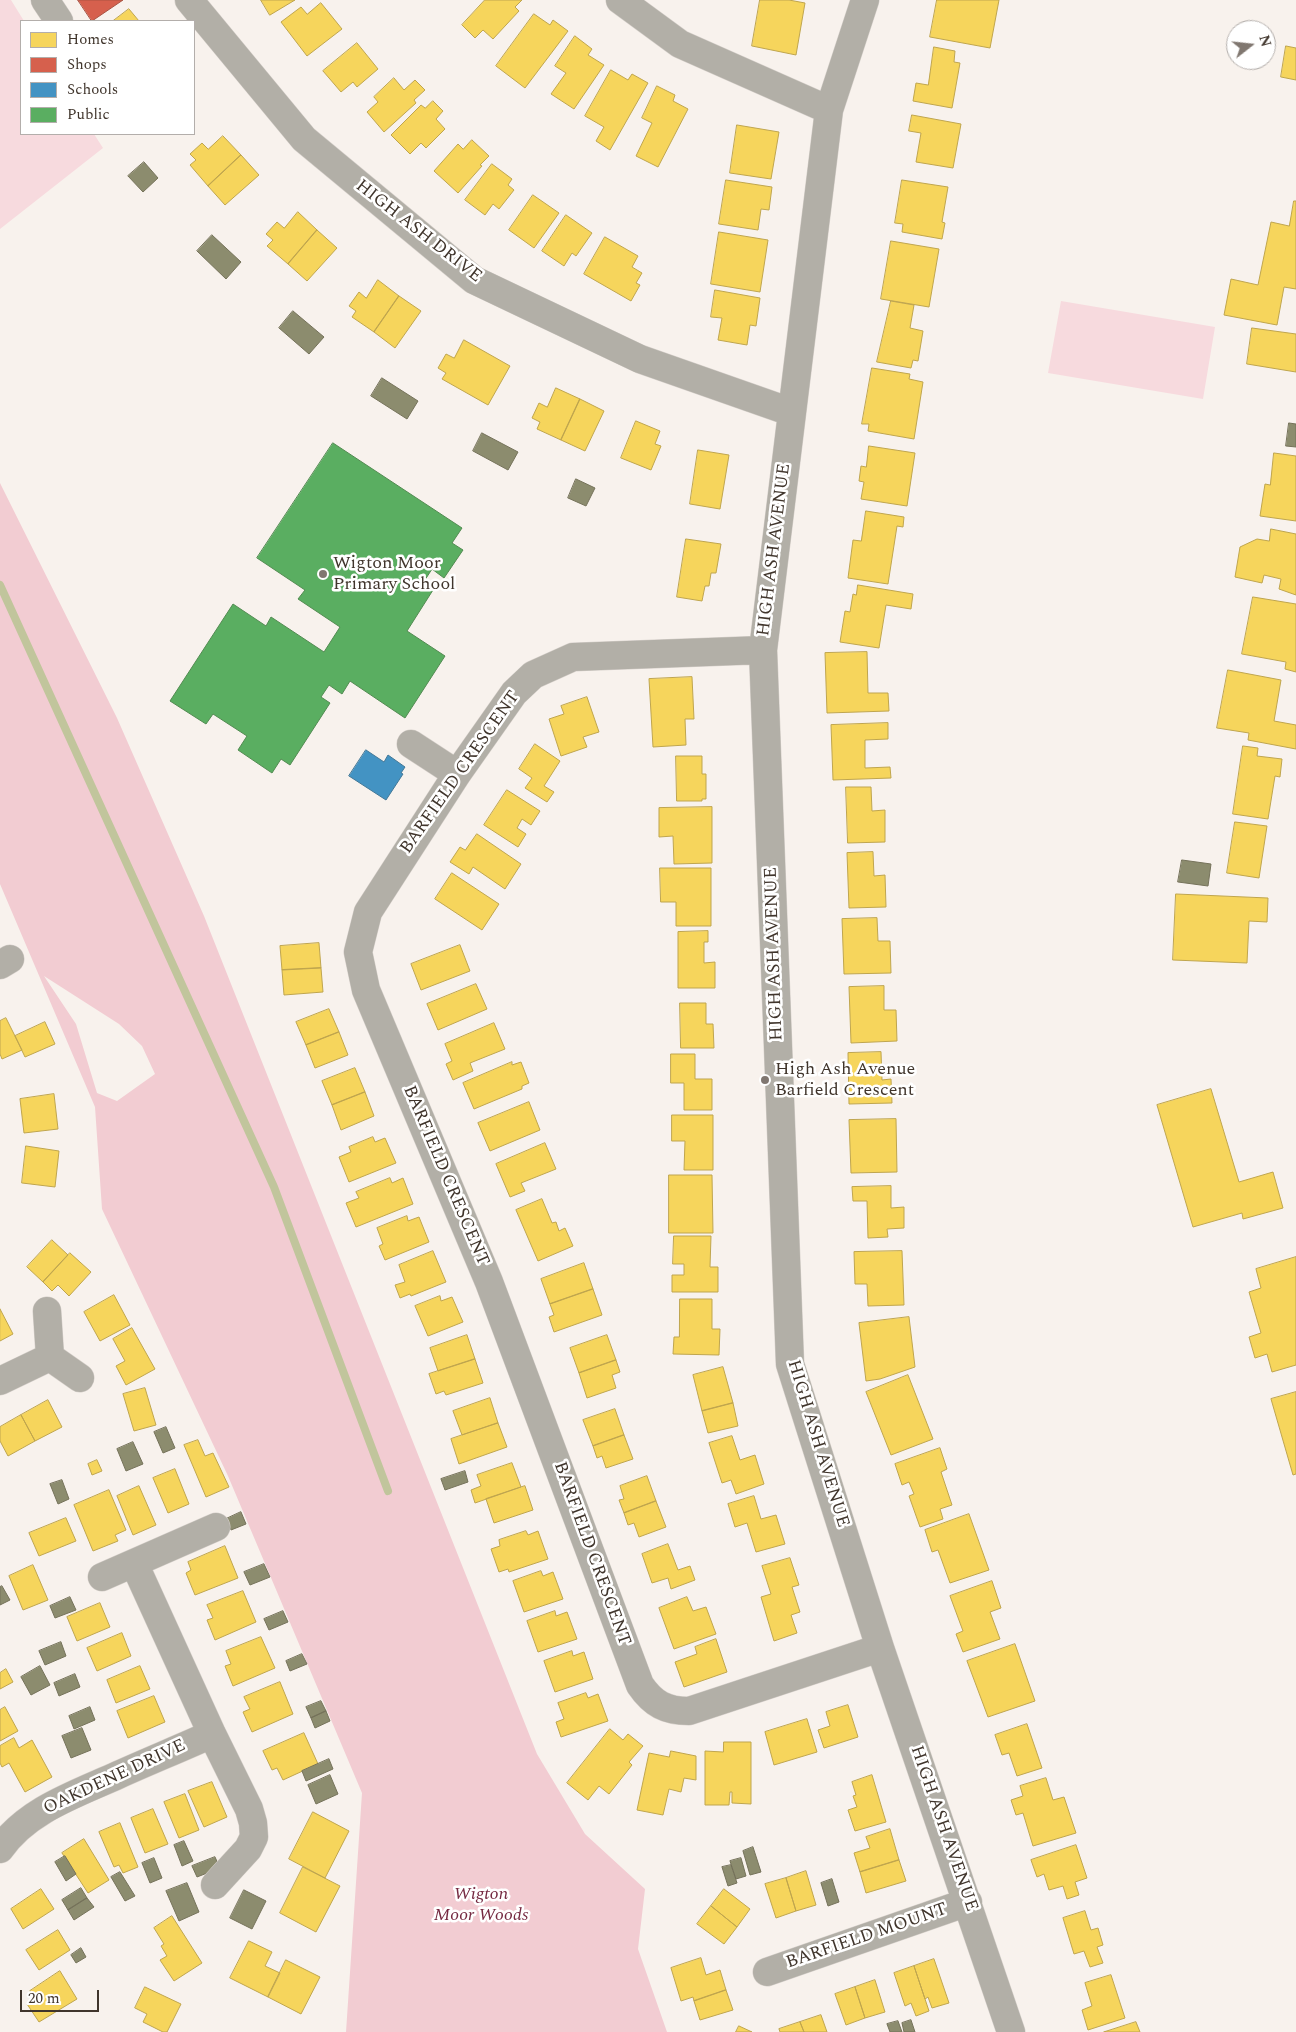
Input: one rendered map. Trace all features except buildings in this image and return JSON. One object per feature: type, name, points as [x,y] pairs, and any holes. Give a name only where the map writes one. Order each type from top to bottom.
[{"type":"street","points":[[45,0],[57,20]]},
{"type":"street","points":[[620,0],[680,44],[829,110]]},
{"type":"street","name":"HIGH ASH AVENUE","points":[[865,0],[829,110],[763,650],[790,1364],[880,1648],[1011,2032]]},
{"type":"street","name":"HIGH ASH DRIVE","points":[[193,12],[304,139],[474,280],[640,359],[791,412]]},
{"type":"street","name":"BARFIELD CRESCENT","points":[[763,650],[574,657],[533,675],[514,693],[457,774],[368,912],[358,952],[366,990],[490,1282],[640,1685],[648,1697],[660,1706],[674,1711],[689,1711],[880,1648]]},
{"type":"street","points":[[412,744],[457,774]]},
{"type":"street","points":[[46,1311],[50,1357]]},
{"type":"street","points":[[50,1357],[80,1378]]},
{"type":"street","points":[[0,1381],[50,1357]]},
{"type":"street","points":[[102,1577],[216,1527]]},
{"type":"street","points":[[134,1563],[212,1734],[249,1809],[253,1823],[254,1837],[248,1849],[215,1885]]},
{"type":"street","name":"OAKDENE DRIVE","points":[[3,1837],[37,1814],[69,1797],[212,1734]]},
{"type":"street","name":"BARFIELD MOUNT","points":[[766,1972],[968,1902]]},
{"type":"shaded area","points":[[0,0],[11,0],[23,20],[20,20],[20,135],[95,135],[103,148],[0,229]]},
{"type":"shaded area","points":[[1061,301],[1215,327],[1203,399],[1048,373]]},
{"type":"green space","name":"Wigton Moor Woods","points":[[0,483],[117,718],[204,916],[537,1754],[585,1834],[645,1889],[638,1949],[667,2032],[346,2032],[362,1793],[228,1476],[102,1209],[95,1107],[0,884]],"holes":[[[44,976],[119,1024],[142,1046],[155,1074],[117,1101],[97,1093],[76,1024]]]},
{"type":"waterway","points":[[0,585],[274,1187],[388,1491]]},
{"type":"place","name":"Wigton Moor Primary School","points":[[323,574]]},
{"type":"place","name":"High Ash Avenue Barfield Crescent","points":[[765,1080]]}]
